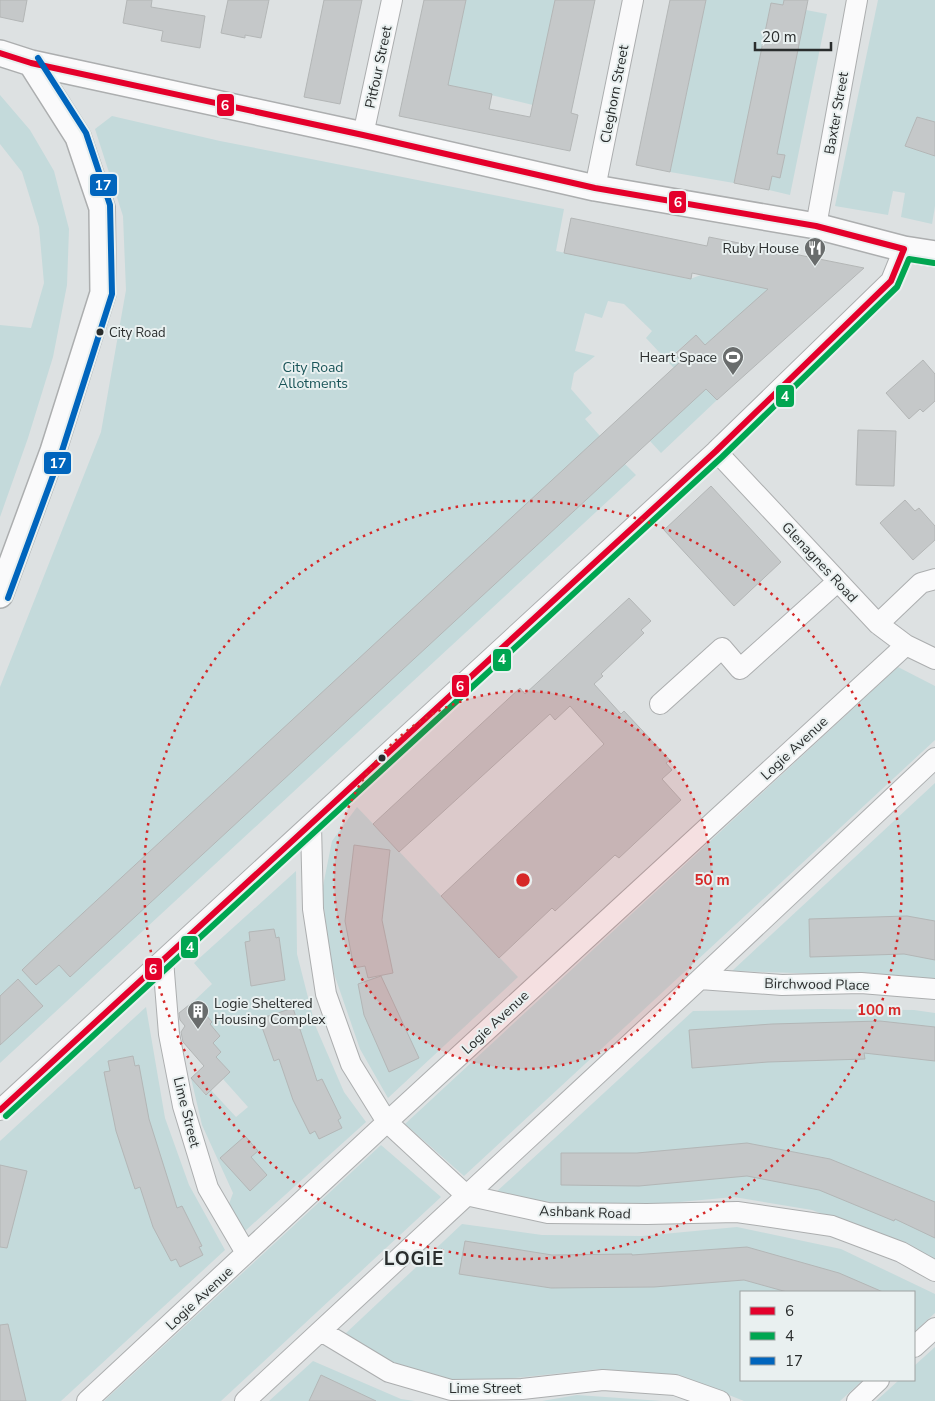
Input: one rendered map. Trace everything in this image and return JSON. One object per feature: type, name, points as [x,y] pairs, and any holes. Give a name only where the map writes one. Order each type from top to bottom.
[{"type":"street","name":"Pitfour Street","points":[[363,135],[392,0]]},
{"type":"street","name":"Cleghorn Street","points":[[595,188],[633,0]]},
{"type":"street","name":"Baxter Street","points":[[816,226],[857,0]]},
{"type":"street","points":[[0,53],[32,63],[595,188],[816,226],[904,249],[935,254]]},
{"type":"street","points":[[0,595],[53,451],[103,293],[102,208],[78,137],[32,63]]},
{"type":"street","points":[[0,1110],[716,451],[891,281],[904,249]]},
{"type":"street","name":"Glenagnes Road","points":[[716,451],[878,624],[906,645],[935,660]]},
{"type":"street","points":[[878,624],[921,583],[935,579]]},
{"type":"street","points":[[660,704],[722,648],[740,669],[837,582]]},
{"type":"street","name":"Logie Avenue","points":[[87,1401],[387,1122],[906,645]]},
{"type":"street","points":[[245,1401],[700,980],[935,758]]},
{"type":"street","points":[[311,824],[313,909],[326,994],[351,1064],[387,1122],[466,1195]]},
{"type":"street","name":"Lime Street","points":[[163,960],[169,1034],[183,1106],[208,1188],[246,1254]]},
{"type":"street","name":"Birchwood Place","points":[[700,980],[782,985],[861,984],[935,989]]},
{"type":"street","name":"Ashbank Road","points":[[466,1195],[548,1213],[648,1214],[737,1212],[832,1226],[901,1252],[935,1271]]},
{"type":"street","points":[[915,1347],[935,1328]]},
{"type":"street","name":"Lime Street","points":[[321,1331],[389,1372],[451,1390],[522,1389],[602,1380],[675,1385],[720,1401]]},
{"type":"street","points":[[857,1401],[878,1381]]},
{"type":"green space","points":[[466,0],[555,0],[533,105],[448,85]]},
{"type":"green space","points":[[706,0],[784,0],[783,5],[771,3],[734,183],[670,172]]},
{"type":"green space","points":[[878,0],[935,0],[935,122],[917,117],[905,146],[935,156],[935,206],[932,224],[901,217],[905,193],[893,191],[888,215],[835,206]]},
{"type":"green space","points":[[806,10],[827,14],[790,195],[769,190],[772,176],[780,177],[785,156],[776,154]]},
{"type":"green space","points":[[0,95],[30,130],[54,171],[69,229],[67,285],[53,357],[28,438],[0,517],[0,325],[31,328],[44,283],[39,227],[22,172],[0,144]]},
{"type":"green space","name":"City Road Allotments","points":[[112,116],[220,141],[564,209],[556,251],[690,279],[701,275],[779,291],[736,318],[705,345],[696,335],[675,353],[717,400],[661,453],[650,441],[699,395],[646,338],[652,331],[624,304],[608,301],[602,318],[585,313],[575,351],[595,356],[574,373],[571,389],[592,413],[585,419],[600,436],[44,949],[70,977],[625,464],[636,475],[0,1063],[0,687],[101,432],[126,290],[123,216],[95,129]]},
{"type":"green space","points":[[898,667],[935,686],[935,740],[464,1176],[405,1124]]},
{"type":"green space","points":[[935,783],[935,981],[896,976],[732,971]]},
{"type":"green space","points":[[357,807],[518,977],[388,1098],[360,1049],[331,965],[322,891],[332,841]]},
{"type":"green space","points":[[296,871],[297,954],[315,1025],[344,1092],[366,1122],[245,1231],[229,1204],[233,1193],[202,1125],[191,1078],[205,1095],[211,1090],[236,1117],[248,1107],[223,1079],[230,1072],[216,1057],[213,1043],[220,1036],[210,1024],[212,1022],[194,1001],[212,984],[194,963]]},
{"type":"green space","points":[[146,1007],[165,1118],[189,1185],[225,1250],[61,1401],[0,1401],[0,1141]]},
{"type":"green space","points":[[914,1010],[935,1013],[935,1261],[892,1240],[812,1210],[734,1197],[647,1205],[557,1203],[494,1194],[693,1011]]},
{"type":"green space","points":[[381,1145],[441,1197],[221,1401],[104,1401]]},
{"type":"green space","points":[[462,1224],[542,1235],[642,1236],[737,1227],[841,1249],[935,1294],[935,1313],[915,1331],[915,1291],[740,1291],[740,1381],[862,1381],[840,1401],[744,1401],[679,1375],[600,1369],[458,1384],[393,1366],[345,1334]]},
{"type":"green space","points":[[935,1347],[935,1401],[876,1401],[898,1381],[915,1381],[915,1365]]},
{"type":"green space","points":[[313,1361],[401,1399],[415,1401],[269,1401]]},
{"type":"green space","points":[[577,1395],[662,1401],[542,1401]]},
{"type":"building","points":[[0,0],[27,0],[23,22],[0,17]]},
{"type":"building","points":[[127,0],[152,0],[151,7],[205,16],[200,48],[161,41],[163,31],[123,23]]},
{"type":"building","points":[[228,0],[269,0],[261,38],[245,35],[245,38],[221,33]]},
{"type":"building","points":[[324,0],[362,0],[340,104],[304,97]]},
{"type":"building","points":[[424,0],[466,0],[448,85],[492,94],[489,109],[530,117],[555,0],[595,0],[571,113],[578,115],[570,151],[399,116]]},
{"type":"building","points":[[670,0],[706,0],[670,172],[636,165]]},
{"type":"building","points":[[784,0],[808,0],[777,154],[785,155],[780,178],[772,176],[769,190],[734,183],[771,3],[783,5]]},
{"type":"building","points":[[917,117],[935,122],[935,156],[905,146]]},
{"type":"building","points":[[571,218],[707,246],[709,237],[864,268],[717,400],[706,389],[70,977],[59,965],[36,985],[22,970],[44,949],[681,361],[675,354],[696,335],[705,345],[768,289],[692,273],[691,279],[564,253]]},
{"type":"building","points":[[923,360],[935,374],[935,401],[923,412],[920,409],[909,419],[886,393]]},
{"type":"building","points":[[858,430],[896,431],[894,486],[856,485]]},
{"type":"building","points":[[711,486],[781,562],[734,606],[664,530]]},
{"type":"building","points":[[905,500],[915,511],[919,508],[935,526],[935,540],[913,560],[880,523]]},
{"type":"building","points":[[629,598],[651,621],[641,630],[644,633],[601,674],[603,676],[594,684],[621,714],[624,711],[670,760],[666,763],[672,770],[662,779],[681,800],[619,858],[615,855],[555,911],[552,908],[499,958],[441,896],[604,744],[570,706],[555,720],[550,714],[399,852],[373,824],[520,688],[525,694]]},
{"type":"building","points":[[354,845],[390,850],[382,920],[393,973],[368,978],[365,966],[354,968],[345,921]]},
{"type":"building","points":[[907,916],[935,921],[935,960],[904,954],[810,957],[809,919]]},
{"type":"building","points":[[274,929],[276,938],[279,937],[285,980],[251,986],[245,942],[250,941],[249,932]]},
{"type":"building","points":[[381,976],[419,1058],[389,1072],[364,1015],[358,984]]},
{"type":"building","points":[[18,979],[43,1006],[0,1045],[0,996]]},
{"type":"building","name":"Logie Sheltered Housing Complex","points":[[194,1001],[212,1022],[210,1024],[220,1036],[213,1043],[221,1052],[216,1057],[230,1072],[206,1095],[191,1078],[204,1066],[183,1042],[181,1032],[185,1026],[180,1020],[179,1013]]},
{"type":"building","points":[[293,1008],[317,1081],[322,1079],[341,1118],[338,1120],[342,1128],[319,1139],[315,1131],[310,1134],[293,1100],[279,1059],[274,1061],[262,1027],[262,1018]]},
{"type":"building","points":[[880,1021],[935,1027],[935,1061],[864,1053],[865,1059],[768,1062],[692,1068],[689,1030],[772,1024]]},
{"type":"building","points":[[133,1056],[135,1066],[139,1065],[149,1119],[177,1208],[182,1206],[202,1246],[199,1247],[203,1255],[180,1267],[176,1259],[171,1261],[153,1227],[140,1187],[135,1189],[116,1131],[104,1072],[110,1071],[108,1061]]},
{"type":"building","points":[[245,1136],[258,1151],[251,1157],[267,1175],[250,1191],[220,1158]]},
{"type":"building","points":[[747,1143],[830,1159],[935,1202],[935,1238],[895,1219],[894,1221],[819,1190],[747,1176],[639,1186],[561,1185],[561,1153],[637,1153]]},
{"type":"building","points":[[0,1165],[27,1171],[7,1248],[0,1247]]},
{"type":"building","points":[[465,1241],[552,1255],[632,1255],[747,1247],[839,1273],[881,1291],[783,1291],[744,1280],[654,1287],[551,1288],[459,1274]]},
{"type":"building","points":[[8,1324],[26,1401],[0,1401],[0,1325]]},
{"type":"building","points":[[321,1375],[376,1401],[309,1401]]},
{"type":"transit line","name":"6","points":[[0,53],[31,63],[363,135],[595,188],[816,226],[904,249]]},
{"type":"transit line","name":"17","points":[[8,598],[61,454],[112,294],[110,205],[86,133],[38,58]]},
{"type":"transit line","name":"6","points":[[0,1110],[716,451],[891,281],[904,249]]},
{"type":"transit line","name":"4","points":[[6,1116],[722,457],[897,287],[909,259],[934,263]]},
{"type":"place","name":"Ruby House","points":[[815,267]]},
{"type":"place","name":"City Road","points":[[100,332]]},
{"type":"place","name":"Heart Space","points":[[733,376]]},
{"type":"place","name":"Logie Sheltered Housing Complex","points":[[198,1030]]},
{"type":"district","name":"LOGIE","points":[[414,1258]]}]
